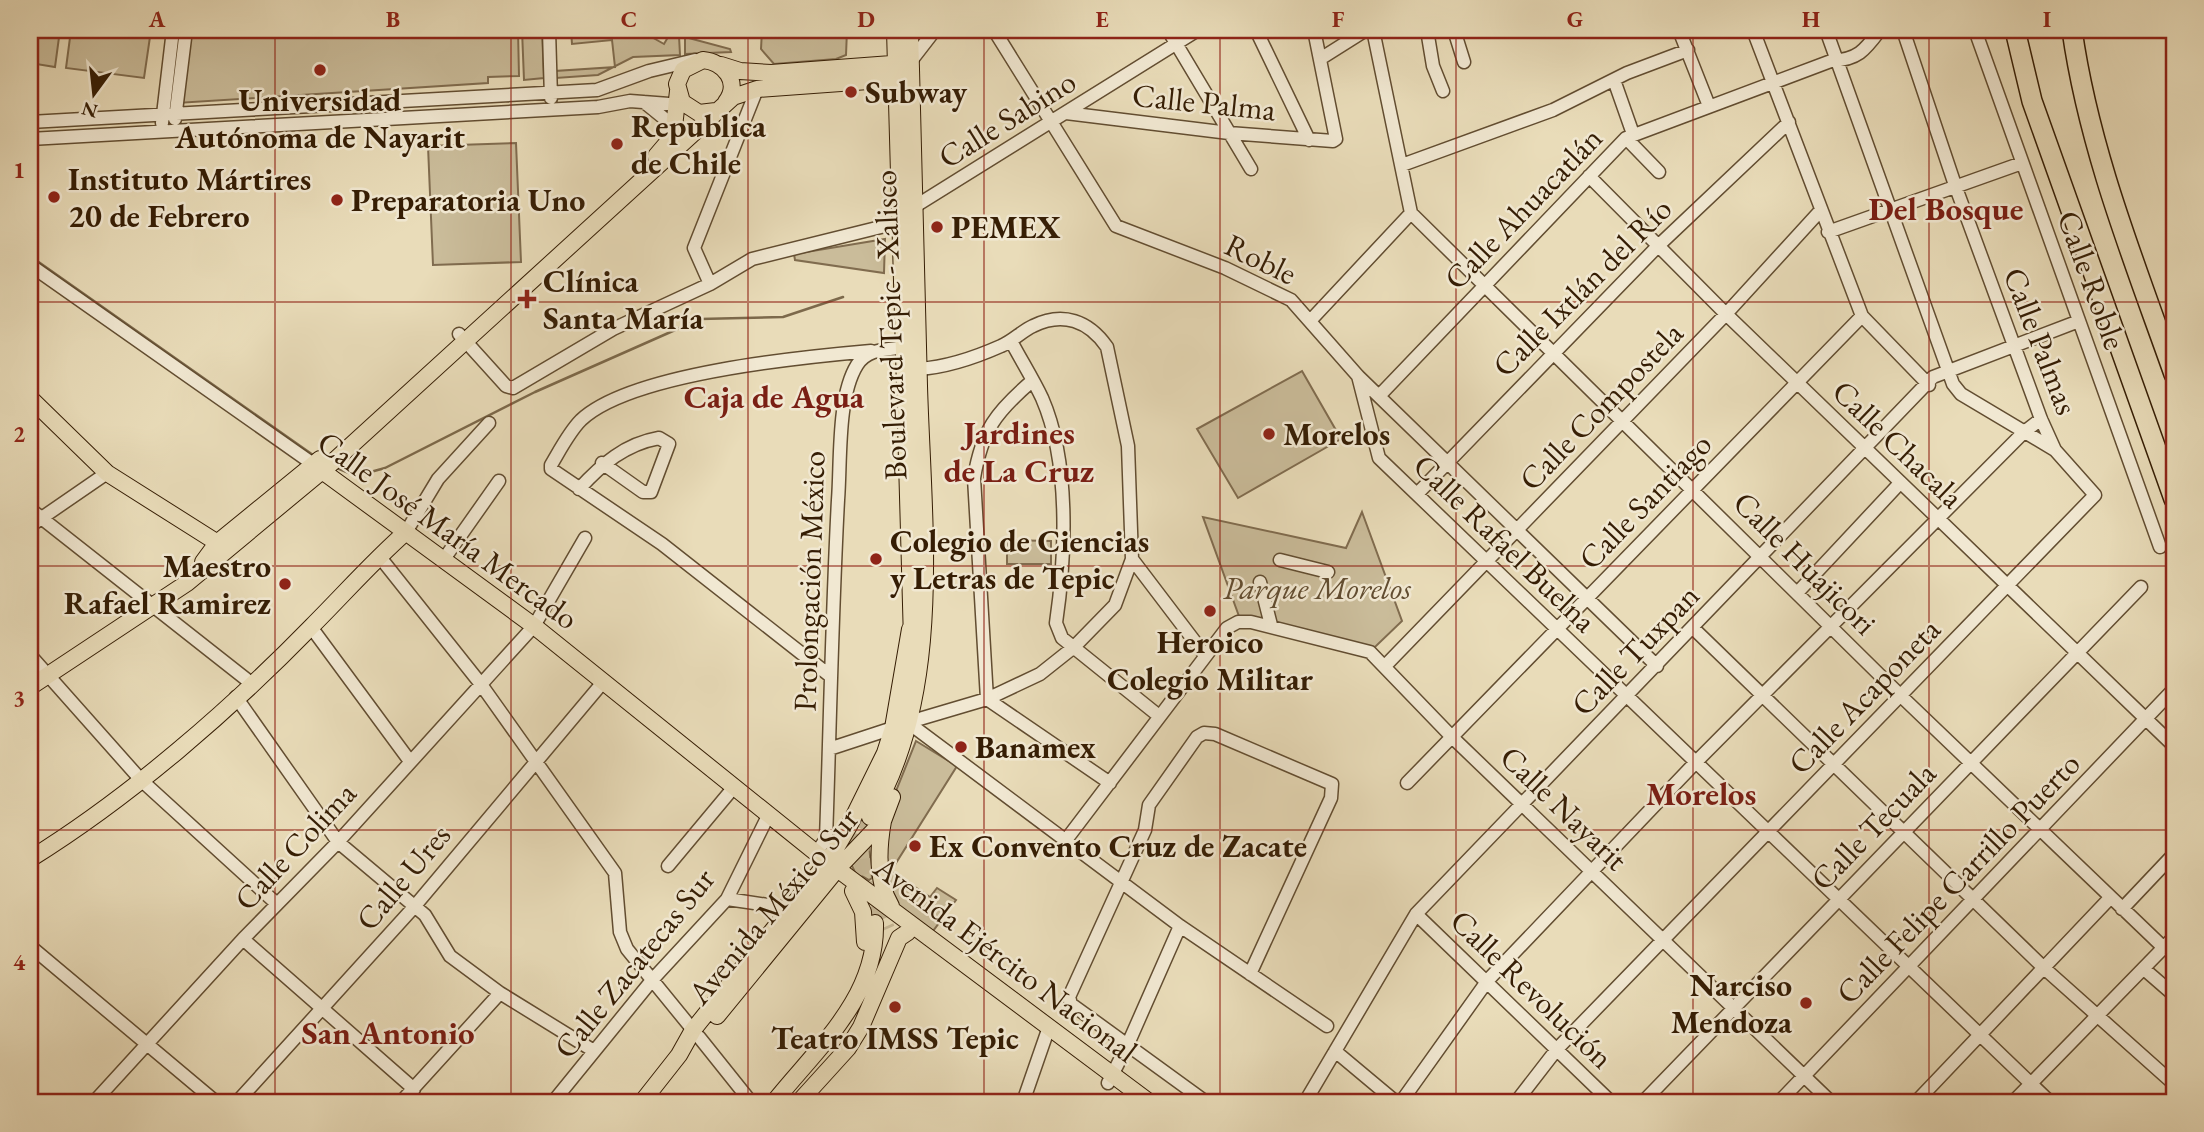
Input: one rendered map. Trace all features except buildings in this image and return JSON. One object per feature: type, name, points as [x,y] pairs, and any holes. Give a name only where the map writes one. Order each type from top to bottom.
[{"type":"highway","points":[[2015,30],[2032,101],[2174,499]]},
{"type":"highway","points":[[2072,30],[2080,84],[2095,149],[2174,374]]},
{"type":"main road","name":"Boulevard Tepic - Xalisco","points":[[895,30],[914,207],[919,369],[917,620]]},
{"type":"main road","name":"Boulevard Tepic - Xalisco","points":[[910,30],[901,68],[901,222],[917,620]]},
{"type":"main road","points":[[30,687],[187,583],[223,546],[323,463],[665,148],[675,129],[681,101],[683,70],[703,60],[754,73],[901,68]]},
{"type":"main road","points":[[461,337],[729,98],[731,80],[721,65]]},
{"type":"main road","points":[[681,101],[699,113],[720,107],[738,94],[757,89],[901,68]]},
{"type":"main road","points":[[30,398],[107,473],[223,546]]},
{"type":"main road","name":"Calle José María Mercado","points":[[323,463],[406,532],[534,625],[826,863]]},
{"type":"main road","points":[[33,852],[87,822],[141,780],[311,627],[379,556],[406,532]]},
{"type":"main road","points":[[892,909],[883,891],[872,818],[895,772],[909,732],[918,681],[917,620]]},
{"type":"main road","name":"Avenida México Sur","points":[[696,1034],[826,863],[872,818],[903,771],[926,660],[917,620]]},
{"type":"main road","name":"Avenida México Sur","points":[[642,1102],[826,863],[873,779],[892,728],[917,620]]},
{"type":"main road","name":"Avenida Ejército Nacional","points":[[826,863],[853,891],[1048,1031]]},
{"type":"main road","name":"Avenida Ejército Nacional","points":[[826,863],[892,909],[1142,1102]]},
{"type":"main road","points":[[793,1079],[838,1012],[865,951],[863,912],[853,891]]},
{"type":"main road","points":[[679,1055],[788,915]]},
{"type":"main road","points":[[774,1102],[856,999],[881,926],[882,962],[866,1008],[829,1067]]},
{"type":"main road","points":[[799,1102],[861,1027],[899,938],[908,932]]},
{"type":"street","points":[[169,115],[173,30]]},
{"type":"street","points":[[167,131],[186,30]]},
{"type":"street","points":[[549,30],[551,109]]},
{"type":"street","points":[[901,68],[935,30]]},
{"type":"street","points":[[994,30],[1049,122]]},
{"type":"street","points":[[1168,30],[1251,169]]},
{"type":"street","name":"Calle Sabino","points":[[914,207],[1198,30]]},
{"type":"street","points":[[1256,30],[1309,140]]},
{"type":"street","points":[[1314,30],[1320,59],[1366,30]]},
{"type":"street","points":[[1310,321],[1411,213],[1373,30]]},
{"type":"street","points":[[1427,30],[1433,66],[1443,91]]},
{"type":"street","points":[[1454,30],[1464,62]]},
{"type":"street","points":[[1679,30],[1709,106]]},
{"type":"street","points":[[1753,30],[1862,316],[1929,385]]},
{"type":"street","points":[[1826,30],[1840,61],[1947,372],[1961,394],[2055,450]]},
{"type":"street","name":"Calle Ahuacatlán","points":[[1379,396],[1630,136],[1831,61],[1850,61],[1868,46],[1881,30]]},
{"type":"street","name":"Calle Palmas","points":[[1903,30],[1955,185],[2041,419],[2055,450],[2093,491],[2092,499]]},
{"type":"street","name":"Calle Roble","points":[[1975,30],[2160,547]]},
{"type":"street","points":[[1402,165],[1553,110],[1614,80],[1688,51]]},
{"type":"street","name":"Calle Palma","points":[[1066,113],[1229,133],[1309,140],[1336,139],[1320,59]]},
{"type":"street","points":[[30,122],[597,90],[649,71],[703,60]]},
{"type":"street","points":[[1614,80],[1630,136],[1659,172]]},
{"type":"street","points":[[710,284],[694,248],[757,89]]},
{"type":"street","points":[[480,96],[481,113]]},
{"type":"street","points":[[30,139],[681,101]]},
{"type":"street","points":[[644,102],[665,119],[668,137],[665,148]]},
{"type":"street","points":[[372,103],[373,119]]},
{"type":"street","points":[[68,120],[69,136]]},
{"type":"street","name":"Roble","points":[[1049,122],[1116,226],[1225,268],[1291,300],[1358,376],[1657,666]]},
{"type":"street","name":"Calle Ixtlán del Río","points":[[1417,494],[1658,246],[1788,122]]},
{"type":"street","points":[[1828,232],[2022,163]]},
{"type":"street","name":"Calle Chacala","points":[[1589,176],[1900,484],[2174,746]]},
{"type":"street","name":"Calle Compostela","points":[[1385,666],[1726,314],[1821,210]]},
{"type":"street","name":"Calle Huajicori","points":[[1411,213],[1901,695],[2164,948]]},
{"type":"street","points":[[461,337],[506,386],[513,388],[612,329],[710,284],[752,259],[901,222]]},
{"type":"street","name":"Calle José María Mercado","points":[[30,265],[323,463]]},
{"type":"street","name":"Calle Santiago","points":[[1407,783],[1862,316]]},
{"type":"street","points":[[829,676],[662,544],[551,469],[551,464],[580,420],[593,411],[655,384],[801,356],[905,348],[919,369],[947,367],[1011,341],[1033,326],[1055,318],[1087,325],[1107,347],[1128,446],[1132,559],[1115,605],[1074,647],[1040,674],[987,699],[915,723]]},
{"type":"street","name":"Calle Tuxpan","points":[[1305,1102],[1416,914],[1929,385],[1933,377],[2078,321]]},
{"type":"street","points":[[1011,341],[1042,399],[1054,439],[1062,496],[1063,539],[1056,623],[1062,638],[1159,716]]},
{"type":"street","name":"Prolongación México","points":[[826,863],[830,748],[829,676],[844,417],[852,375],[859,362],[871,351]]},
{"type":"street","name":"Calle Rafael Buelna","points":[[1358,376],[1379,458],[2050,1102]]},
{"type":"street","points":[[987,699],[974,478],[979,448],[989,425],[1004,405],[1032,381]]},
{"type":"street","points":[[1335,1051],[1398,1102],[1488,980],[1594,872],[1695,763],[2023,433],[2041,419]]},
{"type":"street","points":[[406,532],[438,479],[489,423]]},
{"type":"street","points":[[579,489],[602,463],[641,441],[659,438],[669,444],[651,492],[643,492],[602,463]]},
{"type":"street","points":[[30,526],[107,473]]},
{"type":"street","points":[[444,558],[499,481]]},
{"type":"street","points":[[1798,592],[1900,484]]},
{"type":"street","name":"Calle Acaponeta","points":[[1516,1102],[1557,1049],[2092,499]]},
{"type":"street","points":[[30,509],[251,683]]},
{"type":"street","name":"Calle Colima","points":[[94,1102],[243,939],[338,842],[534,625],[585,538]]},
{"type":"street","points":[[379,556],[480,683],[615,873],[620,932],[626,949],[751,1102]]},
{"type":"street","points":[[1066,840],[1205,655],[1132,559]]},
{"type":"street","points":[[1280,560],[1328,572]]},
{"type":"street","points":[[1260,582],[1271,625]]},
{"type":"street","name":"Calle Tecuala","points":[[1643,1102],[2141,587]]},
{"type":"street","name":"Calle Nayarit","points":[[1205,655],[1227,628],[1238,622],[1271,625],[1370,652],[1452,737],[1831,1102]]},
{"type":"street","points":[[311,627],[409,761]]},
{"type":"street","points":[[1693,628],[2095,1017],[2174,1084]]},
{"type":"street","points":[[30,655],[141,780],[277,904]]},
{"type":"street","name":"Calle Ures","points":[[237,1102],[414,907],[604,681]]},
{"type":"street","name":"Calle Felipe Carrillo Puerto","points":[[1779,1102],[2174,689]]},
{"type":"street","points":[[236,697],[338,842],[425,915],[450,956],[500,993],[594,1051]]},
{"type":"street","points":[[987,699],[1110,783]]},
{"type":"street","points":[[915,723],[1180,926],[1327,1026]]},
{"type":"street","points":[[830,748],[892,728]]},
{"type":"street","points":[[1206,1102],[1071,1004],[1069,997],[1145,830],[1149,805],[1197,737],[1204,733],[1215,734],[1329,781],[1333,789],[1250,974]]},
{"type":"street","points":[[668,866],[734,788]]},
{"type":"street","name":"Calle Zacatecas Sur","points":[[553,1102],[653,979],[727,899],[768,816]]},
{"type":"street","points":[[2122,909],[2174,854]]},
{"type":"street","points":[[1916,1102],[2110,898]]},
{"type":"street","points":[[727,899],[788,915]]},
{"type":"street","name":"Calle Revolución","points":[[1416,914],[1488,980],[1611,1102]]},
{"type":"street","points":[[1110,1079],[1180,926]]},
{"type":"street","points":[[2013,1102],[2174,937]]},
{"type":"street","points":[[243,939],[414,1088]]},
{"type":"street","points":[[30,946],[216,1102]]},
{"type":"street","points":[[2144,969],[2174,995]]},
{"type":"street","points":[[401,1102],[500,993]]},
{"type":"street","points":[[1023,1102],[1048,1031]]},
{"type":"green space","points":[[30,30],[60,30],[55,67],[30,63]]},
{"type":"green space","points":[[71,30],[151,30],[144,78],[66,68]]},
{"type":"green space","points":[[187,30],[518,30],[519,76],[488,77],[488,83],[177,103]]},
{"type":"green space","points":[[522,30],[542,30],[544,78],[524,80]]},
{"type":"green space","points":[[571,30],[639,30],[664,44],[671,32],[679,36],[680,55],[633,57],[615,66],[612,40],[572,44]]},
{"type":"green space","points":[[762,30],[847,30],[846,55],[836,59],[774,64],[761,49]]},
{"type":"green space","points":[[685,37],[730,49],[731,52],[685,54]]},
{"type":"green space","points":[[613,67],[598,75],[556,78],[555,71]]},
{"type":"green space","points":[[516,143],[521,262],[433,265],[428,146]]},
{"type":"green space","points":[[885,239],[884,273],[795,260],[794,254]]},
{"type":"green space","name":"Morelos","points":[[1302,371],[1341,439],[1238,498],[1197,429]]},
{"type":"green space","name":"Parque Morelos","points":[[1362,512],[1402,621],[1375,647],[1240,619],[1203,517],[1346,548]]},
{"type":"green space","points":[[1007,540],[1051,541],[1051,564],[1007,564]]},
{"type":"green space","points":[[916,741],[957,766],[891,871],[930,897],[937,888],[956,900],[933,931],[883,896],[890,806]]},
{"type":"green space","points":[[869,844],[872,878],[869,880],[855,872],[850,862]]},
{"type":"waterway","points":[[30,256],[313,455]]},
{"type":"waterway","points":[[337,468],[356,476],[385,468],[535,392],[700,319],[783,317],[843,297]]},
{"type":"tunnel","points":[[845,847],[863,820]]},
{"type":"tunnel","points":[[863,835],[861,847],[864,871],[887,929]]},
{"type":"place","name":"Universidad Autónoma de Nayarit","points":[[320,70]]},
{"type":"place","name":"Subway","points":[[851,92]]},
{"type":"place","name":"Republica de Chile","points":[[617,144]]},
{"type":"place","name":"Instituto Mártires 20 de Febrero","points":[[54,197]]},
{"type":"place","name":"Preparatoria Uno","points":[[337,200]]},
{"type":"place","name":"PEMEX","points":[[937,227]]},
{"type":"place","name":"Clínica Santa María","points":[[527,299]]},
{"type":"place","name":"Morelos","points":[[1269,434]]},
{"type":"place","name":"Colegio de Ciencias y Letras de Tepic","points":[[876,559]]},
{"type":"place","name":"Maestro Rafael Ramirez","points":[[285,584]]},
{"type":"place","name":"Heroico Colegio Militar","points":[[1210,611]]},
{"type":"place","name":"Banamex","points":[[961,747]]},
{"type":"place","name":"Ex Convento Cruz de Zacate","points":[[915,846]]},
{"type":"place","name":"Narciso Mendoza","points":[[1806,1003]]},
{"type":"place","name":"Teatro IMSS Tepic","points":[[895,1007]]},
{"type":"district","name":"Del Bosque","points":[[1946,208]]},
{"type":"district","name":"Caja de Agua","points":[[774,396]]},
{"type":"district","name":"Jardines de La Cruz","points":[[1019,451]]},
{"type":"district","name":"Morelos","points":[[1701,793]]},
{"type":"district","name":"San Antonio","points":[[388,1032]]}]
